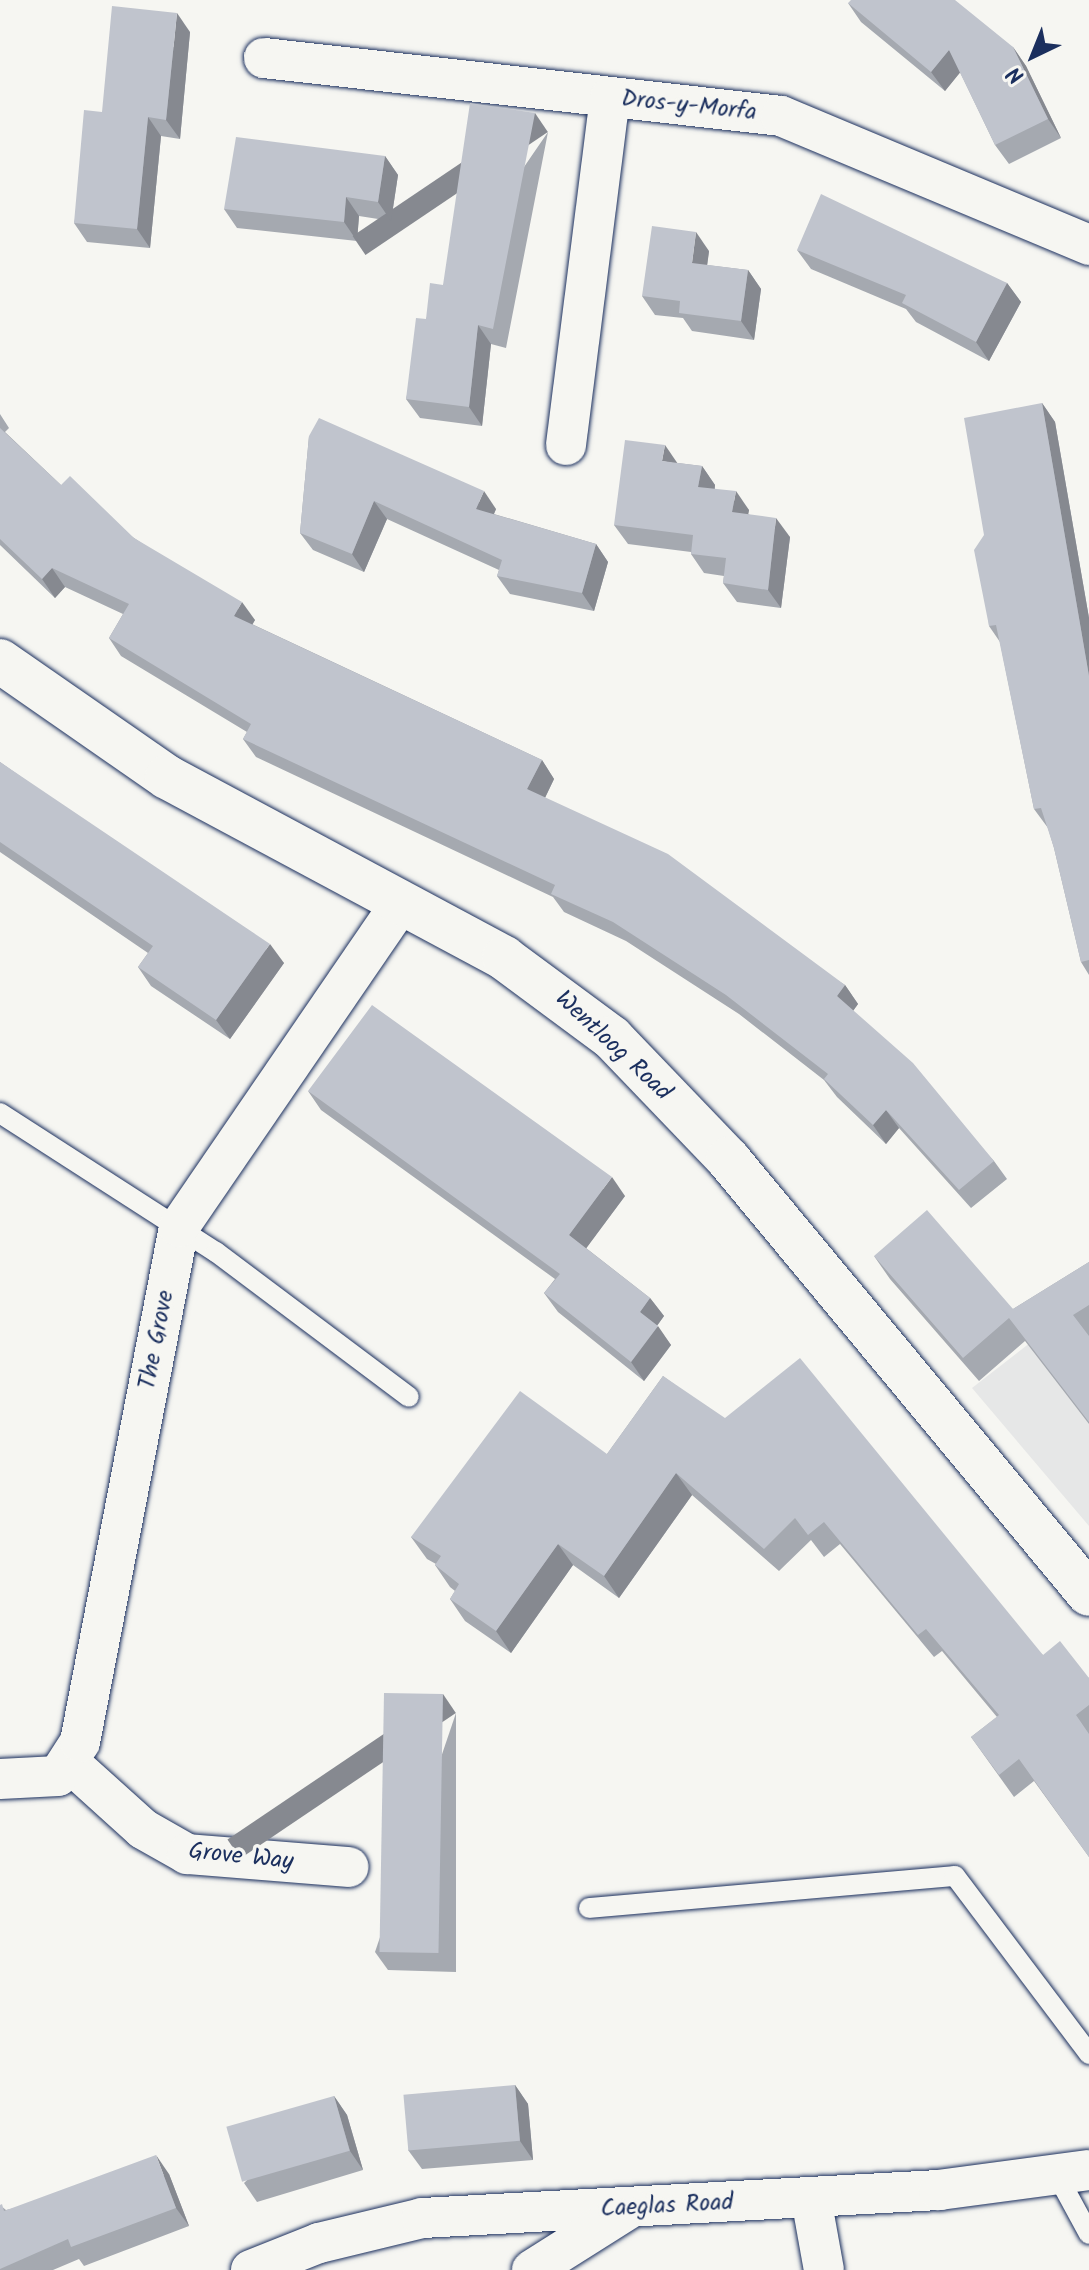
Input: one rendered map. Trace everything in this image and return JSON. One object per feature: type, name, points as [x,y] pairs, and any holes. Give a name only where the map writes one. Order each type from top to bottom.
[{"type":"main road","name":"Wentloog Road","points":[[0,661],[167,777],[401,903],[561,995],[623,1049],[775,1214],[1089,1594]]},
{"type":"street","name":"Dros-y-Morfa","points":[[264,58],[816,125],[1089,245]]},
{"type":"street","points":[[566,445],[610,98]]},
{"type":"street","name":"The Grove","points":[[70,1763],[179,1227],[401,903]]},
{"type":"street","points":[[0,1779],[37,1781],[70,1763]]},
{"type":"street","name":"Grove Way","points":[[70,1763],[143,1829],[187,1854],[348,1867]]},
{"type":"street","name":"Caeglas Road","points":[[272,2266],[422,2218],[811,2198],[1073,2173]]},
{"type":"street","points":[[811,2198],[824,2270]]},
{"type":"street","points":[[532,2270],[630,2208]]},
{"type":"lane","points":[[0,1113],[179,1227],[409,1397]]},
{"type":"lane","points":[[589,1908],[955,1876],[1089,2054]]},
{"type":"lane","points":[[1073,2173],[1089,2234]]},
{"type":"shaded area","points":[[1089,1297],[1089,1526],[972,1388]]},
{"type":"building","points":[[851,0],[955,0],[1013,47],[1048,119],[995,145],[949,50],[931,72],[848,3]]},
{"type":"building","points":[[112,6],[177,13],[166,120],[148,117],[137,229],[74,223],[84,110],[102,112]]},
{"type":"building","points":[[470,103],[535,113],[493,329],[478,325],[469,407],[406,399],[416,318],[426,319],[430,283],[443,285]]},
{"type":"building","points":[[236,137],[385,156],[378,202],[346,197],[344,222],[224,209]]},
{"type":"building","points":[[821,194],[1007,283],[976,342],[902,303],[906,295],[797,250]]},
{"type":"building","points":[[652,226],[696,232],[692,263],[748,270],[741,321],[679,313],[680,301],[642,296]]},
{"type":"building","points":[[1042,403],[1089,676],[1089,960],[1081,962],[1054,848],[1041,808],[1034,809],[996,625],[989,626],[974,550],[984,535],[964,418]]},
{"type":"building","points":[[319,418],[484,491],[476,509],[596,544],[582,593],[497,576],[502,560],[374,501],[352,554],[300,533],[309,436]]},
{"type":"building","points":[[0,428],[61,485],[70,476],[134,538],[242,602],[234,616],[542,760],[527,789],[668,854],[845,985],[837,996],[913,1063],[994,1161],[959,1190],[886,1110],[873,1125],[824,1079],[828,1074],[726,995],[613,922],[551,894],[555,885],[243,739],[251,724],[109,638],[129,604],[52,568],[42,579],[0,539]]},
{"type":"building","points":[[625,440],[665,445],[662,461],[702,466],[698,487],[736,491],[732,512],[776,518],[768,590],[723,583],[726,558],[691,554],[693,535],[614,525]]},
{"type":"building","points":[[0,762],[270,944],[216,1020],[138,967],[153,946],[0,842]]},
{"type":"building","points":[[372,1005],[612,1177],[569,1235],[650,1298],[640,1312],[658,1326],[631,1362],[544,1293],[560,1274],[308,1091]]},
{"type":"building","points":[[927,1210],[1013,1309],[1089,1262],[1089,1305],[1073,1315],[1089,1336],[1089,1422],[1009,1318],[963,1358],[874,1256]]},
{"type":"building","points":[[800,1358],[1043,1655],[1060,1641],[1089,1678],[1089,1705],[1076,1715],[1089,1734],[1089,1857],[1019,1759],[999,1775],[971,1737],[999,1715],[926,1629],[918,1635],[824,1522],[808,1535],[795,1518],[764,1549],[676,1473],[604,1576],[558,1544],[496,1631],[450,1599],[459,1584],[435,1565],[441,1556],[411,1537],[520,1391],[607,1454],[663,1376],[725,1418]]},
{"type":"building","points":[[384,1693],[443,1694],[438,1953],[379,1952]]},
{"type":"building","points":[[515,2085],[520,2141],[408,2151],[403,2095]]},
{"type":"building","points":[[334,2096],[350,2151],[242,2182],[226,2127]]},
{"type":"building","points":[[156,2155],[176,2208],[71,2247],[68,2239],[0,2269],[0,2205],[4,2211]]}]
